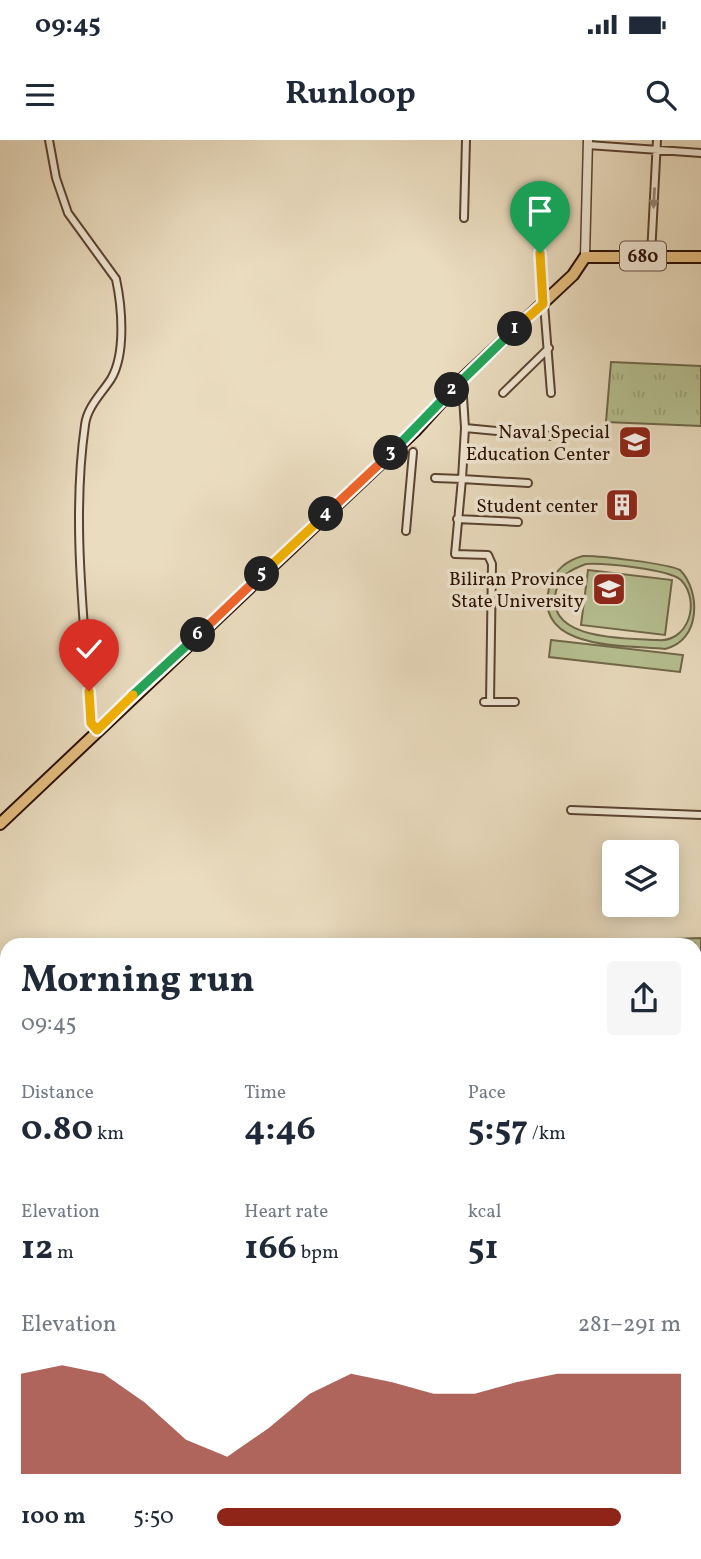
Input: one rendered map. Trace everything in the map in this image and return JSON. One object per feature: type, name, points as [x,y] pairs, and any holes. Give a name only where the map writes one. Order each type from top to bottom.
[{"type":"main road","points":[[0,824],[415,431],[462,379],[573,275],[585,257]]},
{"type":"main road","name":"680","points":[[585,257],[701,257]]},
{"type":"street","points":[[49,140],[56,178],[68,213],[116,279],[118,290],[120,353],[115,372],[85,423],[80,495],[91,723],[97,730]]},
{"type":"street","points":[[464,218],[466,140]]},
{"type":"street","points":[[651,255],[657,140]]},
{"type":"street","points":[[585,257],[588,143],[701,153]]},
{"type":"street","points":[[540,253],[551,393]]},
{"type":"street","points":[[503,393],[549,348]]},
{"type":"street","points":[[462,379],[465,428],[454,554],[488,555],[492,564],[487,702],[516,702]]},
{"type":"street","points":[[465,428],[551,436]]},
{"type":"street","points":[[406,531],[415,431]]},
{"type":"street","points":[[435,478],[528,483]]},
{"type":"street","points":[[457,519],[518,522]]},
{"type":"street","points":[[571,810],[701,815]]},
{"type":"green space","points":[[611,362],[701,366],[701,426],[606,422]]},
{"type":"green space","points":[[577,558],[617,558],[680,570],[692,590],[694,602],[691,626],[685,636],[677,644],[665,649],[607,645],[569,634],[555,624],[548,609],[551,582],[557,571]],"holes":[[[586,564],[650,570],[681,580],[687,589],[691,609],[684,628],[677,635],[657,640],[608,637],[575,628],[562,619],[556,607],[556,591],[567,573]]]},
{"type":"green space","points":[[588,570],[672,580],[665,635],[581,625]]},
{"type":"green space","points":[[551,640],[683,655],[680,672],[549,657]]},
{"type":"tunnel","points":[[413,452],[414,445]]},
{"type":"place","name":"Naval Special Education Center","points":[[635,442]]},
{"type":"place","name":"Student center","points":[[622,505]]},
{"type":"place","name":"Biliran Province State University","points":[[609,589]]},
{"type":"route","points":[[89,691],[91,723],[97,730],[415,431],[462,379],[543,304],[540,253]]}]
